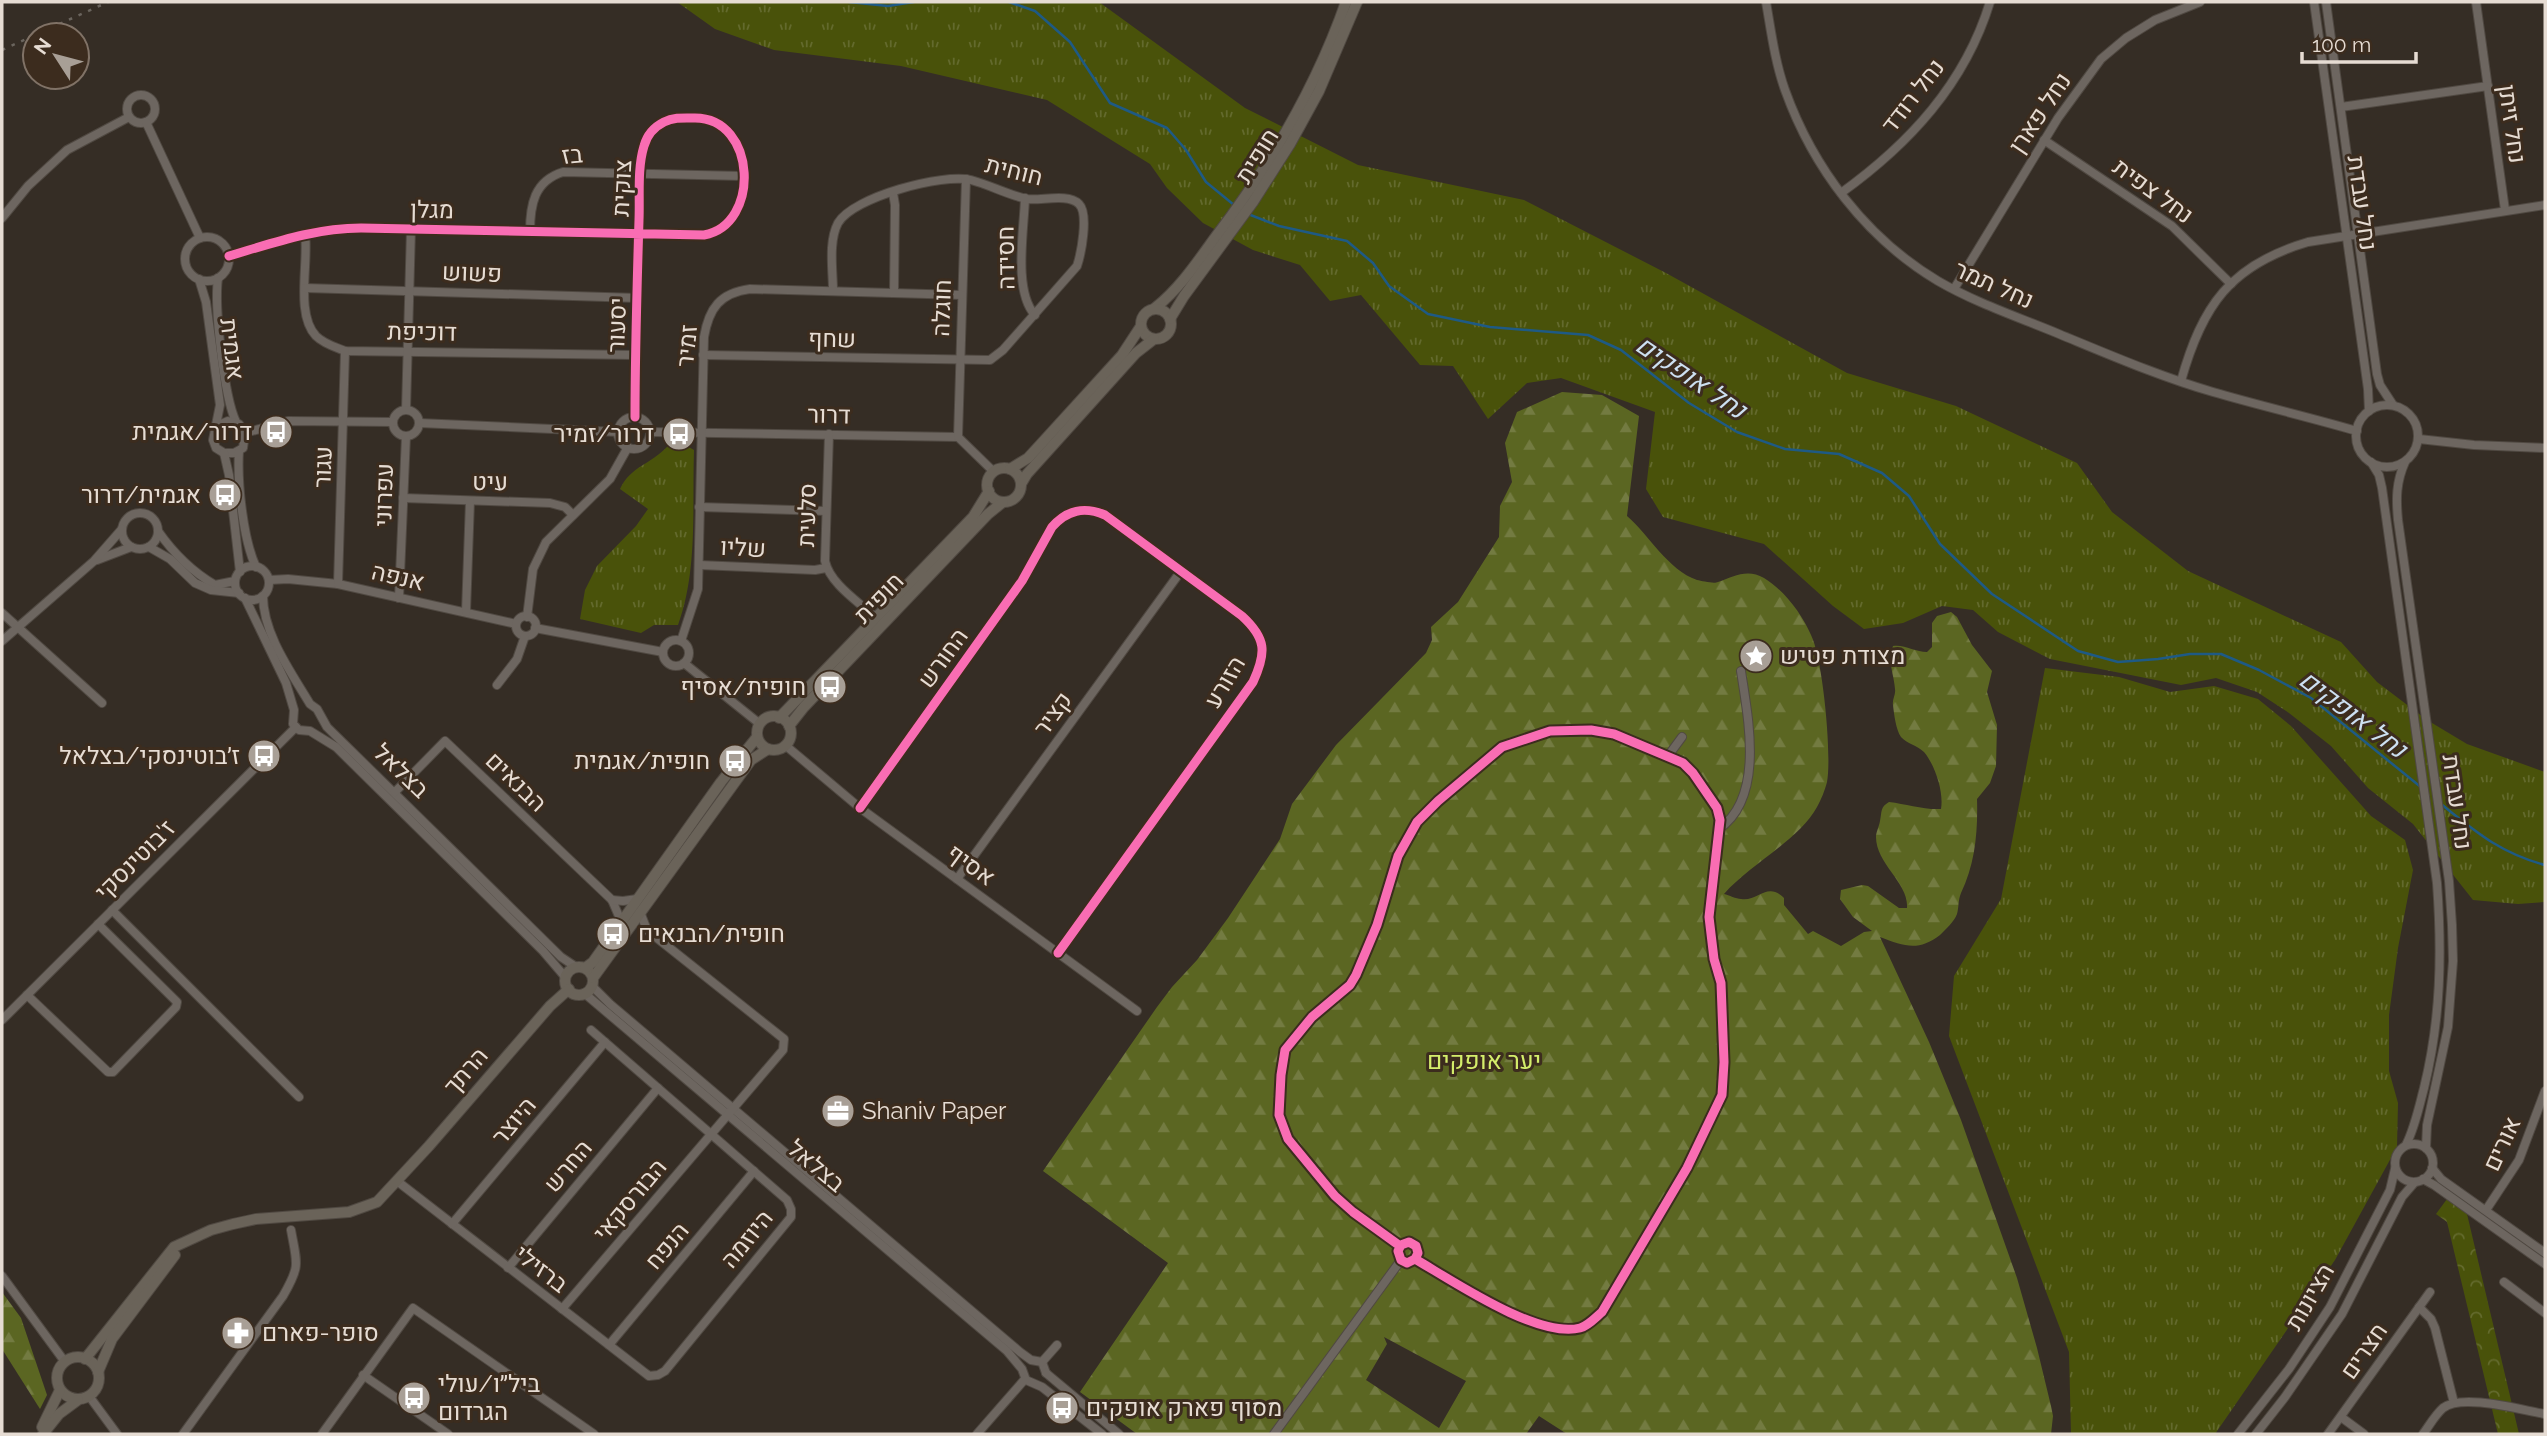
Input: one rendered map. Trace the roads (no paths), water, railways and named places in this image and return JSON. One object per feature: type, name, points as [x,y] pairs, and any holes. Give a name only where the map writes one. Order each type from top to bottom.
[{"type":"main road","name":"חופית","points":[[1286,142],[1346,2]]},
{"type":"main road","name":"חופית","points":[[1170,319],[1319,91],[1357,2]]},
{"type":"main road","name":"חופית","points":[[1155,308],[1223,236]]},
{"type":"main road","points":[[1155,308],[1164,311],[1170,319],[1168,333],[1154,339],[1136,353],[1027,474],[1018,495],[1003,502],[994,498],[988,483],[994,472],[1010,469],[1028,458],[1122,355],[1146,312],[1155,308]]},
{"type":"main road","points":[[1140,326],[1145,335],[1154,339]]},
{"type":"main road","points":[[1010,469],[1018,475],[1021,484]]},
{"type":"main road","name":"חופית","points":[[779,718],[973,517],[989,491]]},
{"type":"main road","name":"חופית","points":[[789,726],[804,706],[975,527],[1003,502]]},
{"type":"main road","points":[[757,737],[761,745],[777,750],[785,745],[790,736],[789,726],[779,718],[769,718],[760,724],[757,737],[721,782],[637,899],[625,925],[589,986],[576,994],[569,989],[566,978],[570,971],[593,962],[625,925],[640,912],[751,760],[768,749]]},
{"type":"main road","points":[[581,968],[589,986]]},
{"type":"main road","name":"הרתך","points":[[193,1237],[256,1219],[358,1210],[377,1202],[550,1006],[569,989]]},
{"type":"main road","points":[[85,1359],[167,1254],[193,1237]]},
{"type":"main road","points":[[41,1434],[69,1405],[84,1398],[97,1387],[98,1372],[112,1339],[170,1261],[193,1237]]},
{"type":"main road","points":[[84,1398],[65,1396],[60,1390],[58,1372],[65,1362],[77,1357],[95,1366],[98,1372]]},
{"type":"main road","points":[[41,1434],[60,1390]]},
{"type":"street","name":"נחל תמר","points":[[1766,2],[1784,88],[1816,159],[1867,223],[1909,261],[1980,302],[2181,381],[2211,392],[2357,430]]},
{"type":"street","name":"נחל רודד","points":[[1841,193],[1895,150],[1935,108],[1972,47],[1990,2]]},
{"type":"street","name":"נחל פארן","points":[[1954,289],[2044,140],[2082,82],[2101,59],[2126,38],[2155,20],[2200,2]]},
{"type":"street","name":"נחל עבדת","points":[[2314,2],[2369,411]]},
{"type":"street","name":"נחל עבדת","points":[[2326,2],[2377,374],[2380,385],[2393,405]]},
{"type":"street","name":"נחל זיתן","points":[[2476,2],[2505,210]]},
{"type":"street","points":[[2341,107],[2488,86]]},
{"type":"street","points":[[144,95],[152,100],[155,111],[146,122],[137,122],[129,117],[127,107],[136,96],[144,95]]},
{"type":"street","points":[[2,218],[28,186],[67,150],[129,117]]},
{"type":"street","name":"צוקית","points":[[676,118],[703,118],[721,124],[738,142],[743,176],[740,205],[722,229],[704,235],[639,234],[641,175],[643,149],[655,128],[676,118]]},
{"type":"street","points":[[146,122],[200,238]]},
{"type":"street","name":"נחל צפית","points":[[2044,140],[2172,226],[2231,284]]},
{"type":"street","name":"בז","points":[[530,232],[531,203],[541,184],[555,174],[574,171],[743,176]]},
{"type":"street","name":"חוחית","points":[[833,291],[832,248],[839,222],[848,211],[871,200],[926,181],[966,179],[1025,198],[1077,202],[1083,213],[1082,251],[1077,266],[996,356],[983,362],[960,361]]},
{"type":"street","name":"חוגלה","points":[[958,437],[966,179]]},
{"type":"street","points":[[893,193],[894,293]]},
{"type":"street","name":"חסידה","points":[[1025,198],[1023,291],[1029,308],[1035,315]]},
{"type":"street","points":[[2181,381],[2191,345],[2214,302],[2254,265],[2280,250],[2308,242],[2545,205]]},
{"type":"street","name":"מגלן","points":[[229,256],[304,234],[340,228],[639,234]]},
{"type":"street","points":[[406,411],[411,229]]},
{"type":"street","points":[[304,234],[305,309],[310,328],[328,344],[345,351]]},
{"type":"street","name":"יסעור","points":[[635,418],[639,234]]},
{"type":"street","points":[[213,237],[219,240],[229,256],[226,268],[218,278],[208,280],[199,279],[190,272],[186,260],[189,246],[200,238],[213,237]]},
{"type":"street","name":"אגמית","points":[[218,278],[217,313],[229,403],[236,422]]},
{"type":"street","name":"אגמית","points":[[199,279],[206,302],[220,405],[217,426]]},
{"type":"street","name":"פשוש","points":[[305,288],[638,298]]},
{"type":"street","name":"זמיר","points":[[681,641],[696,601],[703,355],[708,318],[717,303],[734,291],[750,289],[962,295]]},
{"type":"street","name":"דוכיפת","points":[[345,351],[635,355]]},
{"type":"street","name":"עגור","points":[[338,584],[345,351]]},
{"type":"street","name":"שחף","points":[[703,355],[960,361]]},
{"type":"street","points":[[2393,405],[2410,413],[2415,421],[2419,439],[2412,456],[2405,462],[2388,467],[2371,462],[2359,448],[2357,430],[2359,423],[2376,406],[2393,405]]},
{"type":"street","points":[[406,411],[416,416],[418,423],[415,432],[406,436],[395,430],[393,422],[398,413],[406,411]]},
{"type":"street","points":[[635,418],[645,422],[650,432],[649,440],[636,449],[622,443],[619,432],[624,421],[635,418]]},
{"type":"street","points":[[149,547],[170,559],[195,583],[211,590],[256,599],[263,596],[268,589],[269,580],[265,572],[256,566],[248,545],[239,474],[239,451],[245,443],[246,433],[236,422],[228,421],[217,426],[213,440],[216,448],[224,453],[239,451]]},
{"type":"street","points":[[246,433],[288,421],[393,422]]},
{"type":"street","points":[[418,423],[619,432]]},
{"type":"street","name":"דרור","points":[[650,432],[958,437]]},
{"type":"street","name":"סלעית","points":[[829,434],[825,561],[834,578],[876,618]]},
{"type":"street","name":"עפרוני","points":[[399,598],[406,436]]},
{"type":"street","points":[[958,437],[994,472]]},
{"type":"street","points":[[2419,439],[2545,448]]},
{"type":"street","points":[[527,617],[529,587],[539,554],[555,531],[610,479],[628,447]]},
{"type":"street","points":[[224,453],[240,572]]},
{"type":"street","name":"נחל עבדת","points":[[2371,462],[2379,475],[2382,488],[2440,916],[2441,961],[2436,1026],[2416,1119],[2406,1145]]},
{"type":"street","name":"נחל עבדת","points":[[2405,462],[2398,478],[2396,498],[2451,908],[2453,961],[2442,1063],[2427,1125],[2426,1148]]},
{"type":"street","name":"עיט","points":[[403,499],[550,503],[565,507],[573,515]]},
{"type":"street","points":[[466,612],[470,501]]},
{"type":"street","points":[[699,507],[826,511]]},
{"type":"street","name":"הזורע","points":[[1052,527],[1075,510],[1097,512],[1242,616],[1257,629],[1262,648],[1259,670],[1253,682],[1058,953]]},
{"type":"street","points":[[2,641],[94,562],[129,517],[140,513],[150,516],[173,553],[201,577],[215,585],[235,581],[247,567],[256,566]]},
{"type":"street","name":"החורש","points":[[860,808],[1022,581],[1052,527]]},
{"type":"street","points":[[122,529],[123,537],[131,547],[137,549],[149,547],[154,543],[158,531]]},
{"type":"street","points":[[94,562],[131,547]]},
{"type":"street","name":"שליו","points":[[699,565],[814,570],[827,568]]},
{"type":"street","name":"קציר","points":[[957,880],[1181,571]]},
{"type":"street","name":"אנפה","points":[[269,580],[338,584],[516,624]]},
{"type":"street","points":[[235,581],[286,683],[296,727],[302,731],[310,731],[318,725],[320,717],[290,671],[271,631],[265,615],[263,596]]},
{"type":"street","points":[[2,613],[102,703]]},
{"type":"street","points":[[527,617],[534,621],[535,628],[533,634],[524,636],[517,631],[516,624],[521,618],[527,617]]},
{"type":"street","points":[[535,628],[663,652]]},
{"type":"street","points":[[497,685],[517,659],[524,636]]},
{"type":"street","points":[[684,663],[689,653],[686,646],[681,641],[670,642],[663,652],[665,660],[672,665],[684,663],[760,724]]},
{"type":"street","points":[[1719,829],[1731,821],[1742,799],[1751,757],[1741,671]]},
{"type":"street","points":[[294,710],[300,705],[310,704]]},
{"type":"street","name":"בצלאל","points":[[320,717],[334,734],[561,957],[581,968]]},
{"type":"street","name":"ז'בוטינסקי","points":[[2,1020],[296,727]]},
{"type":"street","points":[[1400,1246],[1335,1196],[1288,1139],[1279,1115],[1285,1050],[1312,1017],[1350,985],[1356,975],[1377,925],[1398,856],[1417,822],[1502,747],[1550,730],[1591,730],[1614,734],[1683,763],[1717,808],[1719,829],[1709,917],[1710,940],[1721,983],[1724,1009],[1721,1095],[1687,1168],[1602,1312],[1582,1327],[1564,1329],[1522,1318],[1499,1308],[1415,1259]]},
{"type":"street","name":"בצלאל","points":[[310,731],[336,747],[354,764],[566,978]]},
{"type":"street","points":[[1668,756],[1682,737]]},
{"type":"street","name":"הבנאים","points":[[395,792],[445,741],[612,900],[625,925]]},
{"type":"street","name":"אסיף","points":[[785,745],[860,808],[1137,1011]]},
{"type":"street","points":[[612,900],[637,899]]},
{"type":"street","points":[[112,910],[299,1097]]},
{"type":"street","points":[[640,912],[647,930]]},
{"type":"street","points":[[27,995],[108,1072],[113,1072],[176,1007],[177,1002],[98,924]]},
{"type":"street","points":[[625,925],[647,930],[784,1039],[783,1050],[730,1112]]},
{"type":"street","name":"בצלאל","points":[[589,986],[1007,1352],[1022,1369]]},
{"type":"street","name":"היוזמה","points":[[591,1030],[787,1200],[791,1209],[791,1217],[665,1371]]},
{"type":"street","name":"היוצר","points":[[452,1224],[605,1042]]},
{"type":"street","name":"החרש","points":[[508,1268],[658,1088]]},
{"type":"street","name":"אורים","points":[[2486,1210],[2519,1160],[2545,1091]]},
{"type":"street","name":"בצלאל","points":[[730,1112],[1031,1360]]},
{"type":"street","name":"הבורסקאי","points":[[562,1309],[730,1112]]},
{"type":"street","points":[[2545,1253],[2441,1179],[2432,1168],[2431,1156],[2426,1148],[2418,1144],[2406,1145],[2396,1155],[2395,1169],[2405,1180],[2419,1180],[2434,1185],[2545,1264]]},
{"type":"street","points":[[2419,1180],[2432,1168]]},
{"type":"street","name":"הציונות","points":[[2238,1434],[2288,1369],[2330,1307],[2390,1190],[2395,1169]]},
{"type":"street","name":"הנפח","points":[[608,1345],[754,1171]]},
{"type":"street","name":"הציונות","points":[[2256,1434],[2293,1386],[2342,1314],[2402,1197],[2419,1180]]},
{"type":"street","name":"ברזילי","points":[[397,1181],[649,1376],[658,1376],[665,1371]]},
{"type":"street","points":[[183,1434],[284,1296],[298,1265],[291,1230]]},
{"type":"street","points":[[1409,1242],[1416,1246],[1418,1253],[1415,1259],[1407,1263],[1401,1260],[1398,1254],[1400,1246],[1409,1242]]},
{"type":"street","points":[[1273,1434],[1401,1260]]},
{"type":"street","points":[[2,1276],[65,1362]]},
{"type":"street","points":[[2504,1282],[2545,1312]]},
{"type":"street","name":"חצרים","points":[[2328,1434],[2430,1292]]},
{"type":"street","points":[[2419,1307],[2431,1319],[2435,1328],[2454,1403]]},
{"type":"street","points":[[322,1434],[413,1308],[594,1434]]},
{"type":"street","points":[[1042,1362],[1057,1345]]},
{"type":"street","points":[[1025,1379],[1022,1369],[1027,1362],[1042,1362]]},
{"type":"street","points":[[1042,1362],[1046,1373],[1119,1434]]},
{"type":"street","points":[[1035,1383],[1043,1379],[1046,1373]]},
{"type":"street","points":[[363,1375],[448,1434]]},
{"type":"street","points":[[1025,1379],[1035,1383],[1102,1434]]},
{"type":"street","points":[[976,1434],[1025,1379]]},
{"type":"street","points":[[84,1398],[117,1434]]},
{"type":"street","points":[[2423,1434],[2445,1406],[2454,1403],[2468,1402],[2545,1414]]},
{"type":"street","points":[[2341,1417],[2364,1434]]},
{"type":"waterway","name":"נחל אופקים","points":[[849,2],[888,6],[914,2]]},
{"type":"waterway","name":"נחל אופקים","points":[[1009,2],[1035,11],[1070,42],[1110,103],[1167,128],[1186,150],[1206,182],[1234,205]]},
{"type":"waterway","name":"נחל אופקים","points":[[1248,214],[1279,226],[1347,241],[1373,263],[1389,286],[1428,314],[1490,327],[1588,335],[1621,350],[1689,403],[1737,432],[1785,449],[1839,454],[1882,473],[1909,496],[1940,544],[1992,594],[2078,651],[2118,662],[2190,654],[2221,654],[2259,670],[2311,698],[2422,788]]},
{"type":"waterway","name":"נחל אופקים","points":[[2441,804],[2502,848],[2545,865]]},
{"type":"railway","points":[[2,50],[108,2]]},
{"type":"place","name":"דרור/אגמית","points":[[276,432]]},
{"type":"place","name":"דרור/זמיר","points":[[679,434]]},
{"type":"place","name":"אגמית/דרור","points":[[225,495]]},
{"type":"place","name":"מצודת פטיש","points":[[1756,656]]},
{"type":"place","name":"חופית/אסיף","points":[[830,687]]},
{"type":"place","name":"ז׳בוטינסקי/בצלאל","points":[[264,756]]},
{"type":"place","name":"חופית/אגמית","points":[[735,761]]},
{"type":"place","name":"חופית/הבנאים","points":[[613,934]]},
{"type":"place","name":"Shaniv Paper","points":[[838,1111]]},
{"type":"place","name":"סופר-פארם","points":[[238,1333]]},
{"type":"place","name":"ביל״ו/עולי הגרדום","points":[[414,1398]]},
{"type":"place","name":"מסוף פארק אופקים","points":[[1062,1408]]},
{"type":"park label","name":"יער אופקים","points":[[1484,1061]]}]
